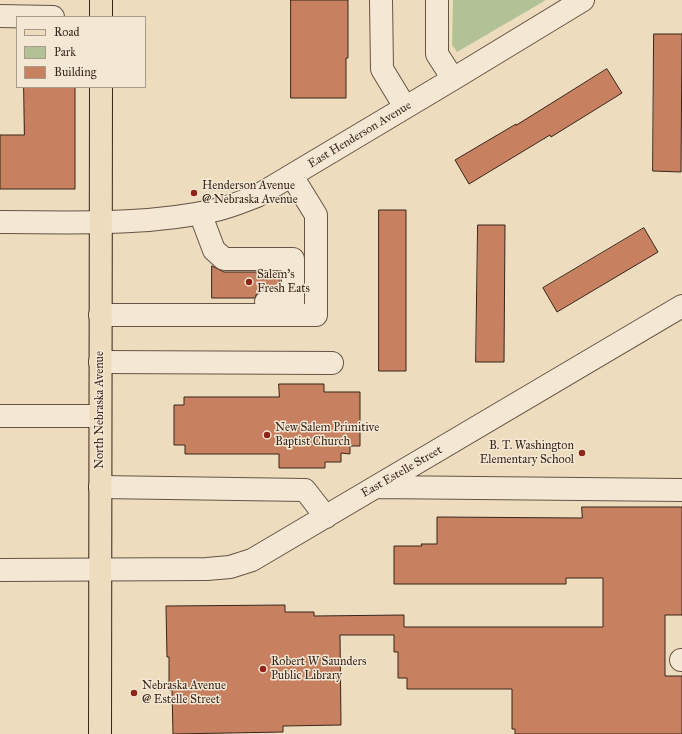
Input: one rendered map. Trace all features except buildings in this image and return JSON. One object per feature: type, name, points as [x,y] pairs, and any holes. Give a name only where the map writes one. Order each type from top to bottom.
[{"type":"main road","points":[[102,0],[102,16]]},
{"type":"main road","name":"North Nebraska Avenue","points":[[100,734],[101,88]]},
{"type":"street","points":[[381,0],[382,69],[405,107]]},
{"type":"street","points":[[437,0],[437,54],[453,79]]},
{"type":"street","name":"East Henderson Avenue","points":[[0,222],[146,221],[217,210],[257,196],[582,0]]},
{"type":"street","points":[[0,16],[16,16]]},
{"type":"street","points":[[100,316],[316,315],[316,215],[292,176]]},
{"type":"street","points":[[200,213],[214,250],[224,259],[293,259],[293,303],[224,302],[210,315]]},
{"type":"street","name":"East Estelle Street","points":[[0,570],[207,569],[230,567],[252,560],[682,306]]},
{"type":"street","points":[[100,362],[332,363]]},
{"type":"street","points":[[0,416],[100,416]]},
{"type":"street","points":[[100,487],[306,490],[326,517]]},
{"type":"street","points":[[377,487],[682,490]]},
{"type":"green space","points":[[453,0],[546,0],[457,52],[452,45]]},
{"type":"place","name":"Henderson Avenue @ Nebraska Avenue","points":[[194,193]]},
{"type":"place","name":"Salem's Fresh Eats","points":[[249,282]]},
{"type":"place","name":"New Salem Primitive Baptist Church","points":[[267,435]]},
{"type":"place","name":"B. T. Washington Elementary School","points":[[582,453]]},
{"type":"place","name":"Robert W Saunders Public Library","points":[[263,669]]},
{"type":"place","name":"Nebraska Avenue @ Estelle Street","points":[[134,693]]}]
